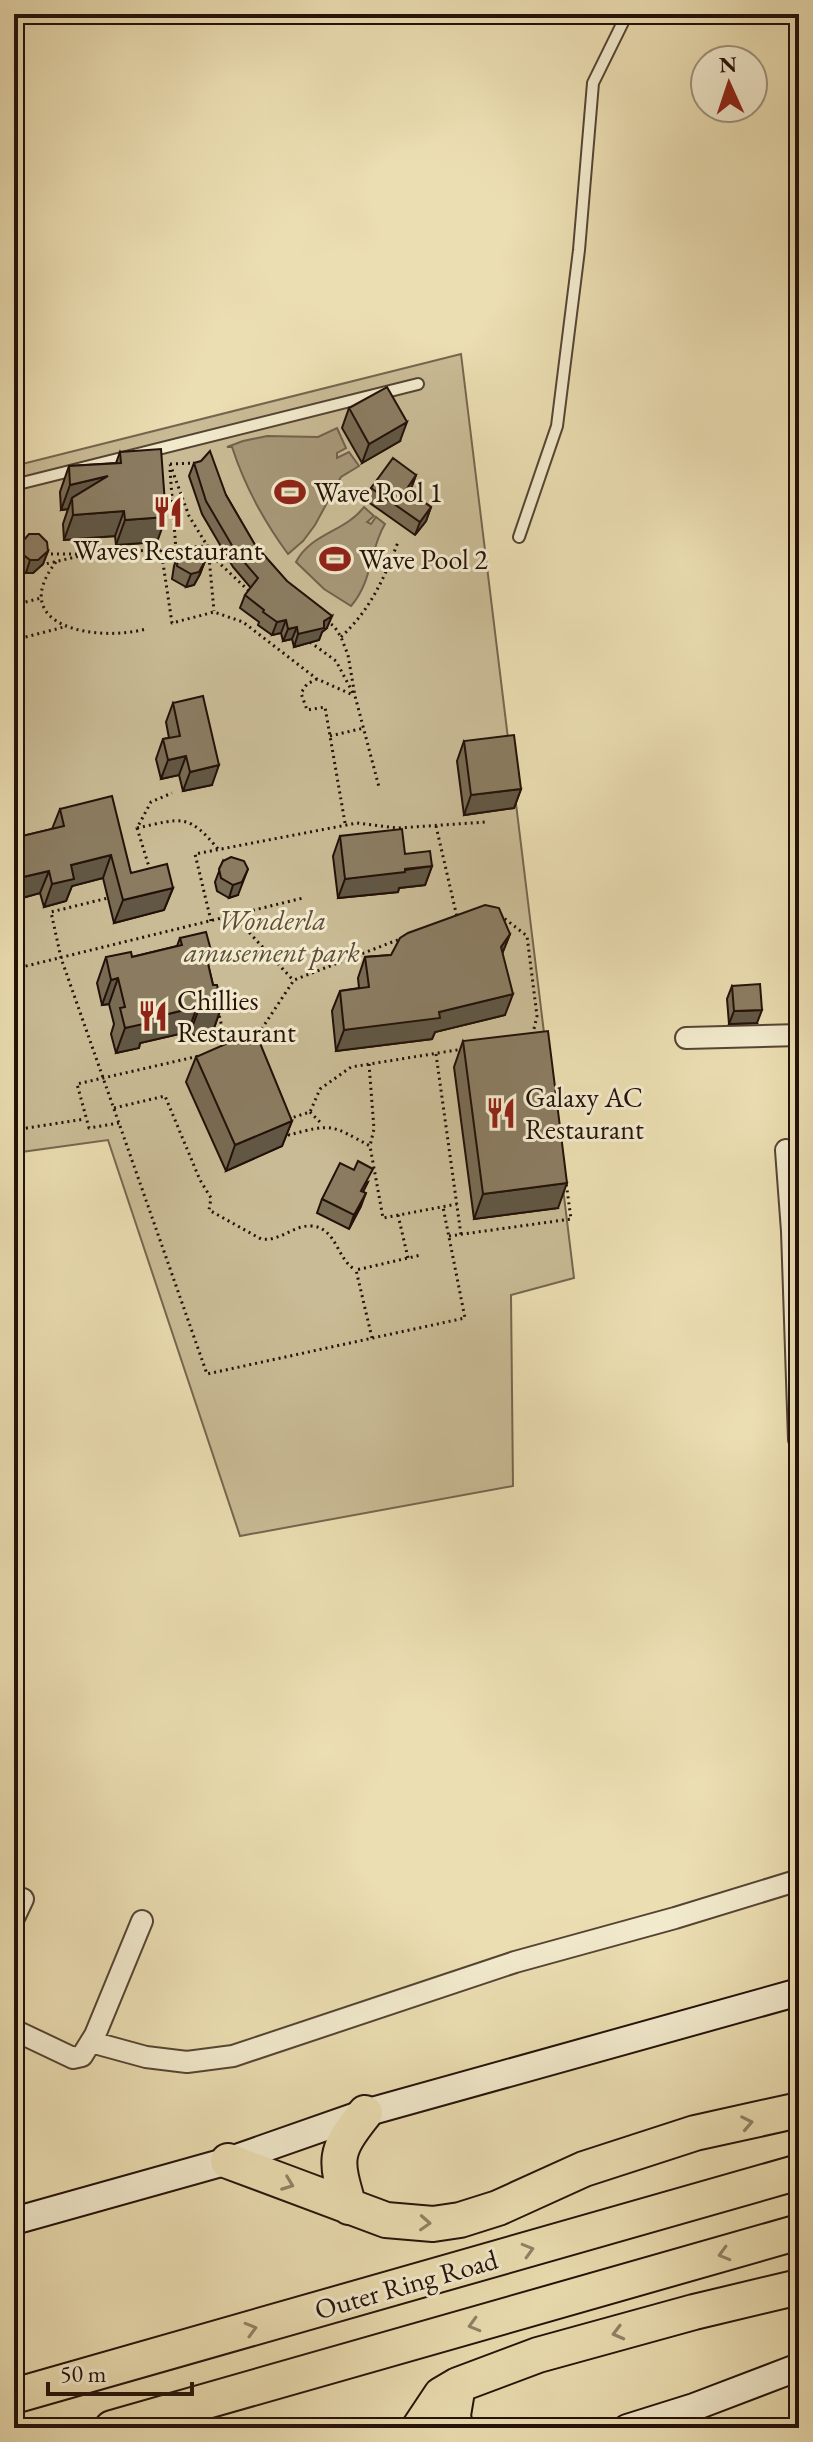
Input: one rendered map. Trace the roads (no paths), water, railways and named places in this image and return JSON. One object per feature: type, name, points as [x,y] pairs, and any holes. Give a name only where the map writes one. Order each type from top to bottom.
[{"type":"highway","points":[[228,2161],[386,2220],[433,2224],[460,2220],[498,2208],[584,2169],[695,2133],[799,2110]]},
{"type":"highway","points":[[349,2207],[338,2169],[343,2140],[365,2113]]},
{"type":"highway","name":"Outer Ring Road","points":[[14,2396],[799,2172]]},
{"type":"highway","name":"Outer Ring Road","points":[[112,2428],[799,2232]]},
{"type":"highway","points":[[419,2428],[441,2395],[458,2385],[538,2355],[799,2287]]},
{"type":"highway","points":[[455,2428],[453,2415],[458,2385]]},
{"type":"main road","points":[[14,2221],[228,2161],[365,2113],[799,1992]]},
{"type":"main road","points":[[627,2428],[694,2407],[799,2367]]},
{"type":"street","points":[[686,1038],[799,1035]]},
{"type":"street","points":[[786,1150],[799,1439]]},
{"type":"street","points":[[91,2042],[146,2057],[187,2062],[233,2056],[515,1962],[799,1880]]},
{"type":"street","points":[[14,2030],[73,2058],[82,2056],[91,2042],[142,1921]]},
{"type":"lane","points":[[519,537],[557,426],[579,250],[593,83],[627,14]]},
{"type":"lane","points":[[14,485],[418,384]]},
{"type":"place","name":"Wave Pool 1","points":[[290,492]]},
{"type":"place","name":"Waves Restaurant","points":[[168,512]]},
{"type":"place","name":"Wave Pool 2","points":[[335,559]]},
{"type":"place","name":"Chillies Restaurant","points":[[153,1016]]},
{"type":"place","name":"Galaxy AC Restaurant","points":[[501,1113]]},
{"type":"park label","name":"Wonderla amusement park","points":[[272,936]]}]
